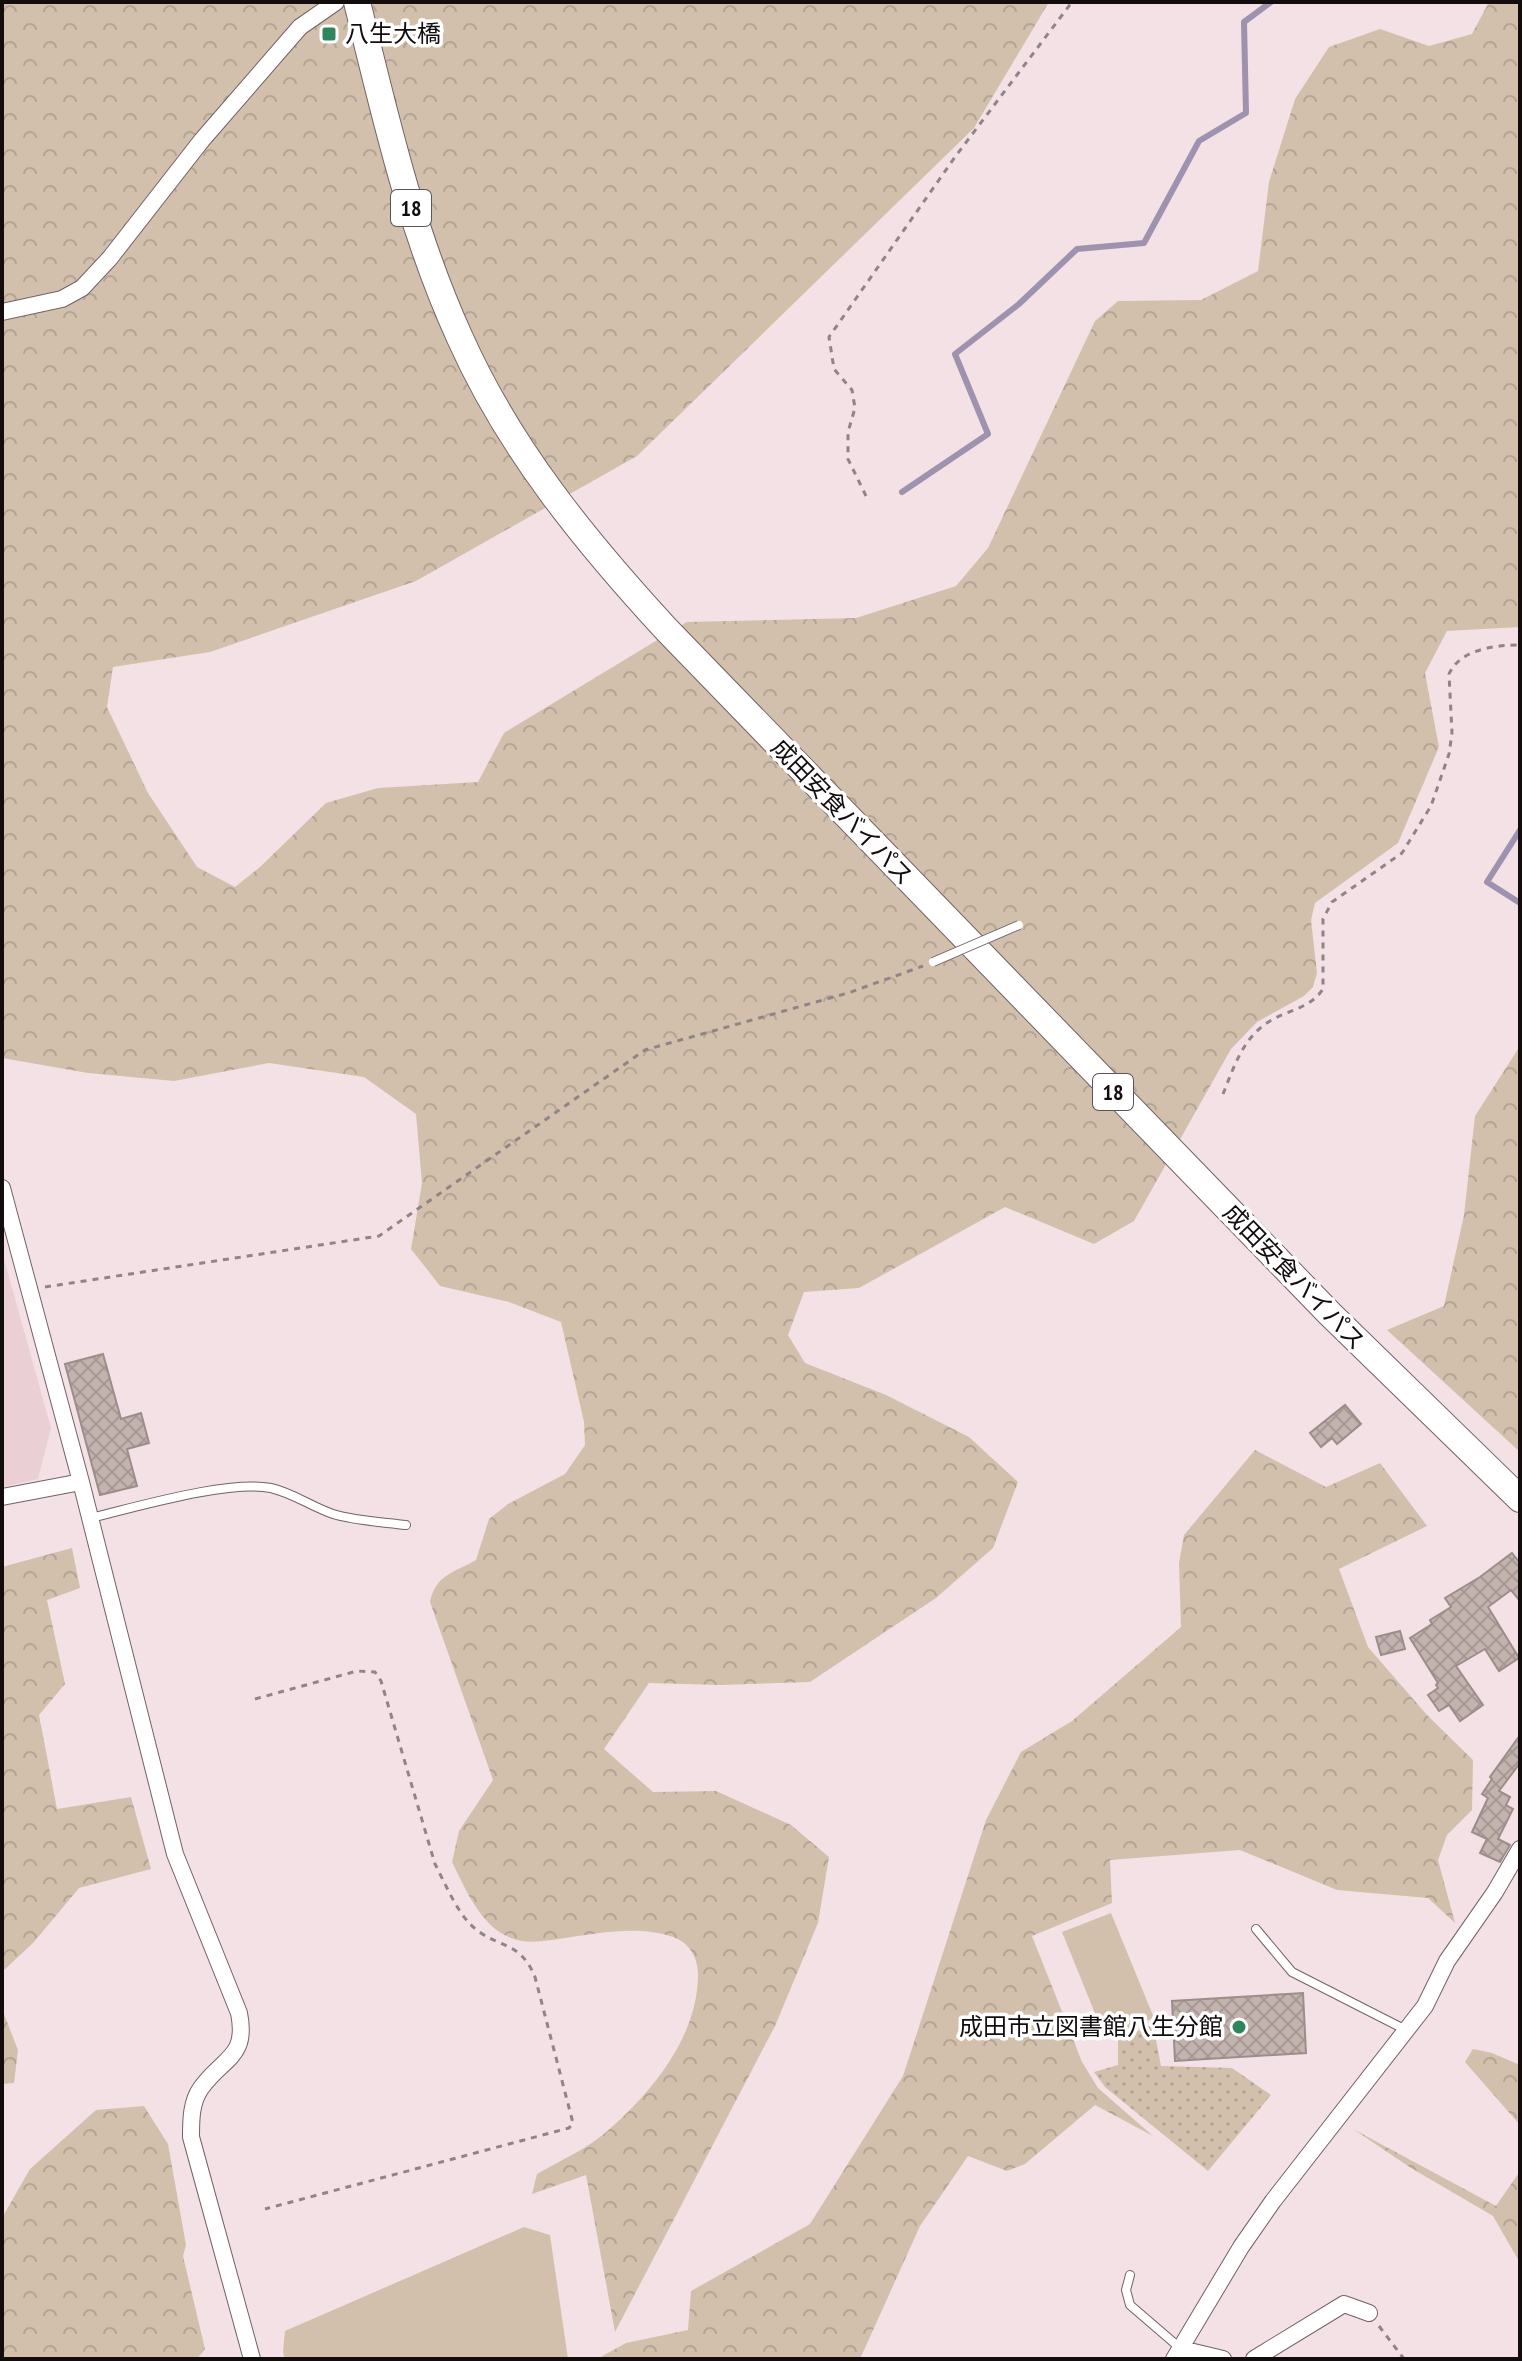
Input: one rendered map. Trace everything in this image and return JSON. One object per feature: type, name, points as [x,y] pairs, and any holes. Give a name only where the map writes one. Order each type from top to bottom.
[{"type":"main road","name":"成田安食バイパス","points":[[357,2],[391,136],[430,264],[461,342],[530,463],[585,537],[714,679],[1341,1325],[1520,1499]]},
{"type":"street","points":[[2,312],[62,299],[82,288],[110,258],[202,140],[300,27],[336,2]]},
{"type":"street","points":[[2,1188],[81,1482],[175,1854],[243,2029],[235,2054],[202,2087],[196,2098],[191,2137],[252,2359]]},
{"type":"street","points":[[2,1497],[81,1482]]},
{"type":"street","points":[[1223,2359],[1177,2354],[1241,2247],[1273,2201],[1425,2006],[1447,1961],[1495,1892],[1520,1849]]},
{"type":"street","points":[[1254,2359],[1344,2304],[1369,2313]]},
{"type":"lane","points":[[933,962],[1019,925]]},
{"type":"lane","points":[[90,1518],[198,1494],[253,1486],[289,1494],[334,1514],[406,1525]]},
{"type":"lane","points":[[1256,1929],[1292,1972],[1406,2030]]},
{"type":"lane","points":[[1130,2275],[1126,2298],[1130,2305],[1177,2354]]},
{"type":"path","points":[[866,496],[848,459],[848,432],[855,408],[852,390],[834,369],[829,337],[955,157],[1072,2]]},
{"type":"path","points":[[1223,1094],[1248,1040],[1270,1021],[1308,1004],[1323,989],[1323,919],[1326,910],[1332,902],[1402,853],[1431,806],[1449,754],[1452,733],[1449,674],[1452,666],[1480,651],[1497,646],[1520,645]]},
{"type":"path","points":[[29,1289],[379,1236],[645,1050],[848,993],[933,962]]},
{"type":"path","points":[[255,1699],[357,1671],[375,1672],[381,1681],[435,1864],[444,1882],[468,1922],[486,1937],[518,1951],[528,1961],[535,1977],[573,2123],[569,2128],[265,2209]]},
{"type":"path","points":[[1369,2313],[1404,2359]]},
{"type":"shaded area","points":[[2,1252],[51,1428],[38,1479],[2,1487]]},
{"type":"green space","points":[[2,2],[1049,2],[974,128],[637,456],[416,581],[210,652],[113,667],[107,707],[148,793],[197,867],[235,887],[326,803],[378,788],[478,782],[504,733],[687,622],[856,618],[956,586],[988,548],[1095,321],[1118,301],[1201,300],[1258,271],[1269,182],[1295,99],[1329,47],[1380,29],[1429,46],[1472,34],[1489,2],[1520,2],[1520,627],[1447,631],[1425,673],[1439,747],[1398,843],[1315,903],[1311,920],[1317,973],[1313,987],[1304,996],[1257,1022],[1231,1049],[1134,1221],[1094,1244],[1005,1207],[859,1288],[804,1292],[788,1335],[805,1363],[886,1395],[969,1437],[1018,1482],[993,1548],[936,1598],[810,1682],[721,1685],[649,1683],[604,1749],[653,1792],[716,1791],[791,1825],[829,1857],[818,1923],[775,2026],[615,2332],[586,2175],[532,2194],[537,2174],[605,2133],[654,2083],[690,2020],[696,1998],[696,1963],[684,1943],[660,1933],[619,1931],[522,1941],[497,1930],[478,1910],[452,1862],[459,1831],[493,1780],[430,1602],[441,1580],[476,1560],[489,1519],[508,1504],[565,1474],[585,1445],[584,1422],[561,1322],[509,1302],[440,1286],[411,1249],[422,1183],[416,1114],[364,1077],[269,1063],[174,1081],[88,1073],[2,1058]]},
{"type":"green space","points":[[1520,1046],[1520,1452],[1387,1330],[1444,1306],[1464,1215],[1475,1116]]},
{"type":"green space","points":[[1255,1450],[1326,1487],[1380,1463],[1427,1526],[1339,1569],[1368,1647],[1427,1715],[1473,1760],[1472,1810],[1447,1835],[1438,1860],[1455,1923],[1428,1898],[1337,1890],[1240,1850],[1110,1860],[1112,1903],[1032,1936],[1082,2062],[1098,2088],[1153,2136],[1095,2105],[1025,2164],[1007,2171],[968,2156],[920,2226],[860,2359],[597,2359],[626,2343],[688,2330],[691,2291],[810,2224],[903,2076],[986,1820],[1021,1752],[1072,1721],[1181,1627],[1179,1563],[1184,1535]]},
{"type":"green space","points":[[72,1548],[80,1588],[47,1600],[65,1684],[39,1715],[57,1809],[131,1797],[151,1869],[79,1888],[34,1942],[2,1972],[2,1567]]},
{"type":"green space","points":[[1111,1913],[1154,2018],[1105,2038],[1062,1932]]},
{"type":"green space","points":[[2,2009],[18,2050],[14,2083],[2,2084]]},
{"type":"green space","points":[[1153,2024],[1161,2066],[1232,2068],[1271,2095],[1208,2171],[1105,2087],[1094,2072],[1118,2065],[1118,2040]]},
{"type":"green space","points":[[1473,2049],[1520,2065],[1520,2125],[1465,2062]]},
{"type":"green space","points":[[144,2106],[168,2144],[186,2245],[183,2256],[205,2349],[197,2359],[2,2359],[2,2218],[30,2169],[96,2110]]},
{"type":"green space","points":[[1353,2129],[1496,2206],[1520,2171],[1520,2263],[1493,2216],[1411,2168]]},
{"type":"green space","points":[[524,2227],[550,2235],[568,2359],[285,2359],[285,2331]]},
{"type":"building","points":[[103,1354],[121,1419],[141,1413],[149,1443],[127,1449],[137,1486],[100,1495],[65,1364]]},
{"type":"building","points":[[1345,1405],[1361,1424],[1337,1444],[1332,1438],[1321,1447],[1310,1433]]},
{"type":"building","points":[[1512,1553],[1520,1563],[1520,1601],[1511,1590],[1488,1607],[1519,1658],[1499,1671],[1485,1649],[1456,1666],[1483,1705],[1460,1721],[1449,1705],[1439,1711],[1428,1695],[1438,1688],[1438,1683],[1410,1638],[1451,1607],[1445,1598]]},
{"type":"building","points":[[1400,1631],[1405,1649],[1381,1655],[1376,1637]]},
{"type":"building","points":[[1520,1735],[1520,1763],[1499,1791],[1510,1797],[1506,1805],[1513,1809],[1498,1839],[1510,1845],[1500,1862],[1480,1853],[1487,1839],[1472,1832],[1488,1798],[1482,1794],[1492,1779],[1490,1777]]},
{"type":"building","name":"成田市立図書館八生分館","points":[[1303,1993],[1306,2053],[1175,2061],[1172,2001]]},
{"type":"waterway","points":[[902,492],[988,434],[955,354],[1019,304],[1077,249],[1144,243],[1199,141],[1246,113],[1244,22],[1271,2]]},
{"type":"waterway","points":[[1520,830],[1487,882],[1520,903]]},
{"type":"place","name":"八生大橋","points":[[329,34]]},
{"type":"place","name":"成田市立図書館八生分館","points":[[1239,2027]]}]
